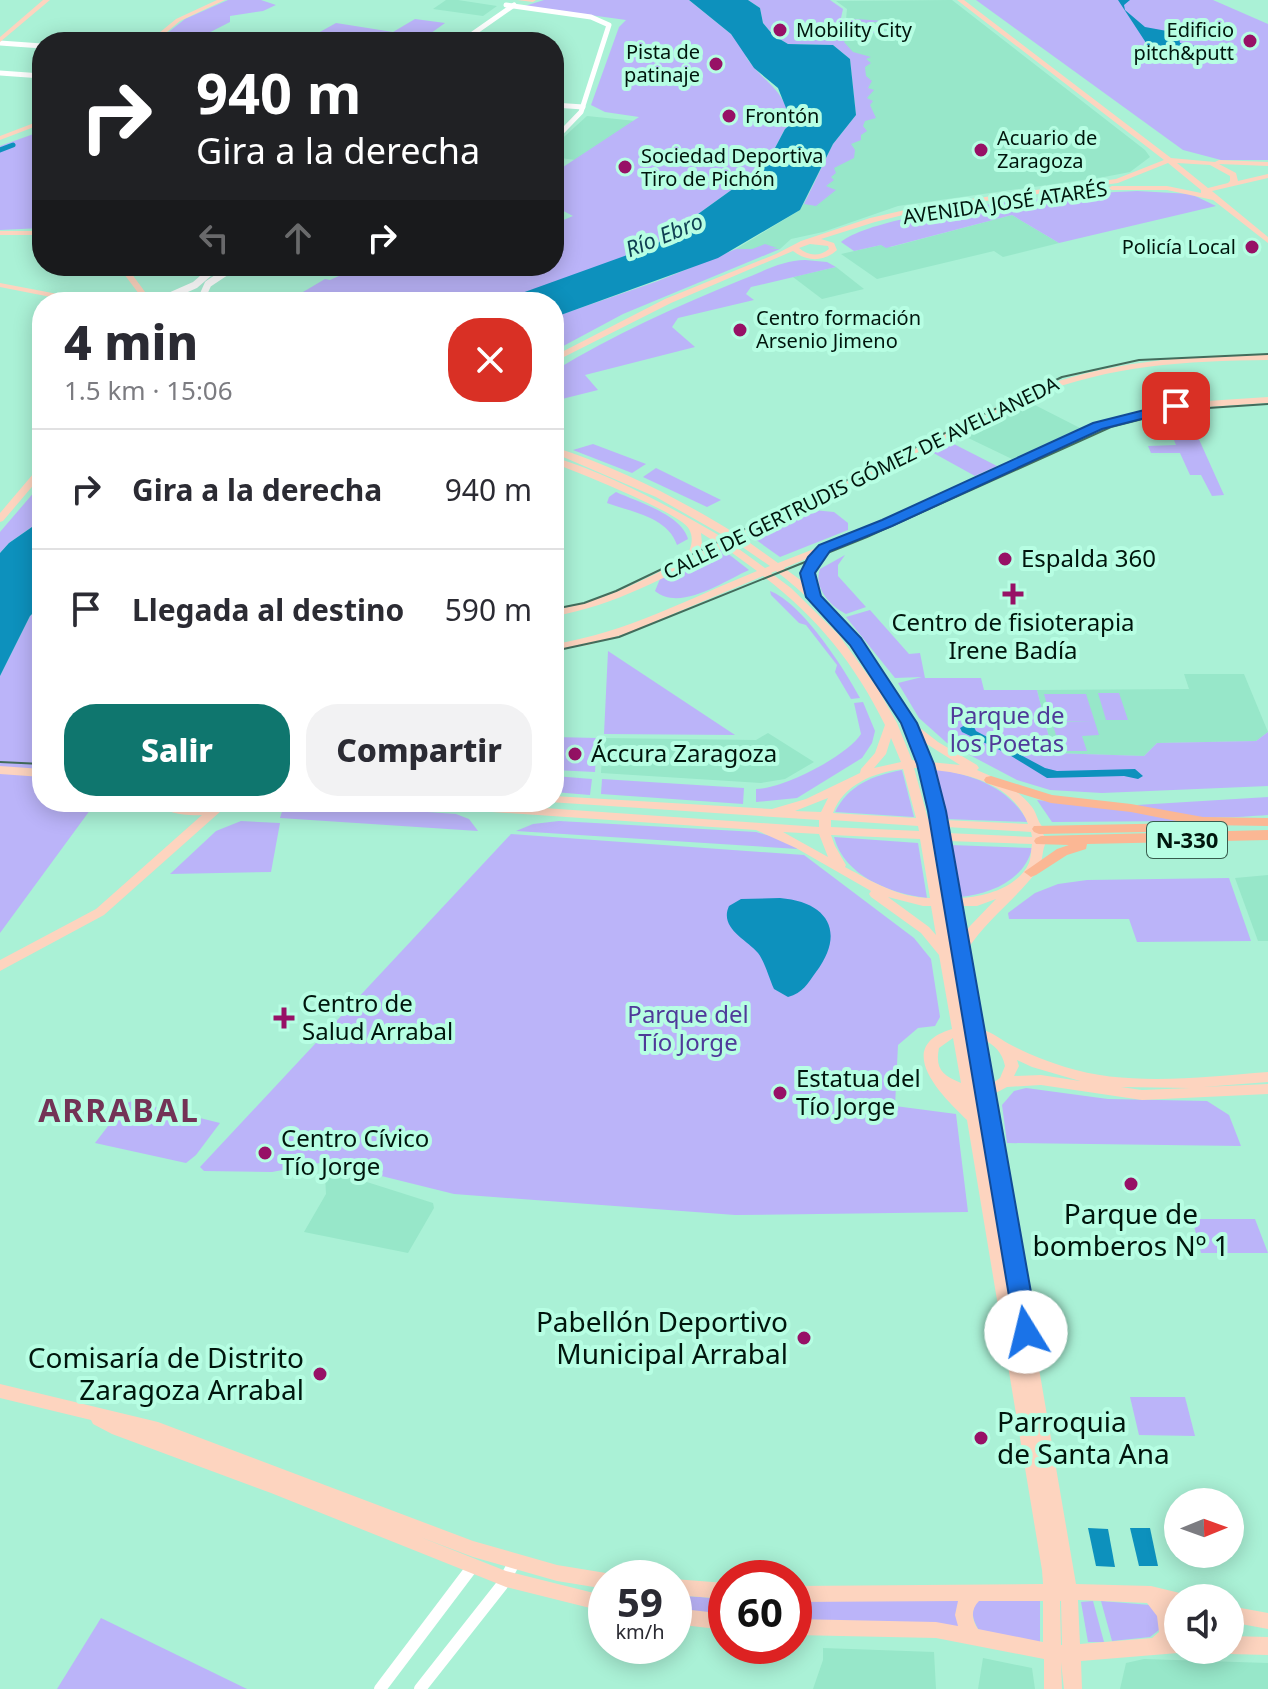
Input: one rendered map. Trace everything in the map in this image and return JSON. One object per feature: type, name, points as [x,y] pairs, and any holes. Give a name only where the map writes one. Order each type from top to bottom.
[{"type":"highway","points":[[986,778],[1051,799],[1131,808],[1203,821],[1268,822]]},
{"type":"highway","name":"N-330","points":[[1040,835],[1268,822]]},
{"type":"highway","name":"N-330","points":[[1040,835],[1105,842],[1268,835]]},
{"type":"highway","points":[[1031,872],[1062,852],[1105,842]]},
{"type":"main road","points":[[0,31],[38,0]]},
{"type":"main road","points":[[0,41],[47,0]]},
{"type":"main road","points":[[152,32],[167,19],[209,0]]},
{"type":"main road","points":[[163,32],[178,20],[222,0]]},
{"type":"main road","points":[[521,0],[533,0]]},
{"type":"main road","points":[[960,0],[1158,152],[1199,160],[1268,164]]},
{"type":"main road","points":[[972,0],[1170,156],[1207,191]]},
{"type":"main road","points":[[0,141],[32,129]]},
{"type":"main road","points":[[1158,152],[1152,173],[1157,180],[1185,190],[1222,191],[1268,176]]},
{"type":"main road","name":"AVENIDA JOSÉ ATARÉS","points":[[794,248],[800,242],[906,211],[1127,179],[1170,156],[1199,160]]},
{"type":"main road","points":[[1179,159],[1222,191],[1268,232]]},
{"type":"main road","points":[[1199,160],[1230,171],[1234,178],[1222,191]]},
{"type":"main road","name":"AVENIDA JOSÉ ATARÉS","points":[[807,256],[828,255],[832,252],[835,239],[849,232],[941,209],[1097,189],[1141,187],[1185,190]]},
{"type":"main road","points":[[1185,190],[1222,191],[1268,241]]},
{"type":"main road","points":[[0,233],[32,233]]},
{"type":"main road","points":[[812,240],[832,246]]},
{"type":"main road","points":[[564,356],[654,307],[794,248],[807,256]]},
{"type":"main road","points":[[564,357],[674,303],[782,259],[807,256]]},
{"type":"main road","points":[[131,276],[146,292]]},
{"type":"main road","points":[[0,285],[37,292]]},
{"type":"main road","name":"CALLE DE GERTRUDIS GÓMEZ DE AVELLANEDA","points":[[564,611],[608,600],[1030,394],[1071,378],[1118,366],[1162,360],[1268,357]]},
{"type":"main road","points":[[564,645],[612,635],[824,548],[1116,420],[1176,406],[1268,400]]},
{"type":"main road","points":[[564,454],[650,488],[778,566],[814,597],[856,642],[909,723],[925,764],[961,949],[1061,1592],[1053,1689]]},
{"type":"main road","points":[[564,464],[622,486],[732,540],[805,605],[841,645],[891,723],[908,764],[924,831],[968,1091],[1073,1654],[1073,1689]]},
{"type":"main road","points":[[0,519],[32,481]]},
{"type":"main road","points":[[688,561],[698,544],[696,531],[689,520]]},
{"type":"main road","points":[[814,597],[808,573],[824,548]]},
{"type":"main road","points":[[862,776],[880,754],[891,723]]},
{"type":"main road","points":[[909,723],[931,742],[1017,797],[1035,818],[1040,835],[1041,852],[1031,872],[974,929],[961,949]]},
{"type":"main road","points":[[769,814],[808,803],[862,776],[908,764],[925,764],[986,778]]},
{"type":"main road","points":[[0,770],[32,772]]},
{"type":"main road","points":[[844,787],[831,801],[824,824],[831,853],[848,873]]},
{"type":"main road","points":[[564,801],[769,814],[824,824],[1040,835]]},
{"type":"main road","points":[[0,966],[100,912],[213,812]]},
{"type":"main road","points":[[546,812],[759,827],[824,824]]},
{"type":"main road","points":[[759,827],[800,844],[848,873],[925,930],[944,954]]},
{"type":"main road","points":[[860,882],[899,897],[936,903],[989,897],[1015,887]]},
{"type":"main road","points":[[973,1117],[946,1092],[931,1063],[933,1047],[942,1038],[958,1032],[990,1036],[1005,1048],[1051,1070],[1103,1080],[1176,1083],[1268,1077]]},
{"type":"main road","points":[[1005,1048],[1012,1066],[1005,1082]]},
{"type":"main road","points":[[937,1075],[952,1086],[968,1091],[985,1091],[1005,1082],[1041,1080],[1142,1095],[1268,1089]]},
{"type":"main road","points":[[0,1391],[121,1419],[174,1435],[296,1483],[515,1561],[588,1578]]},
{"type":"main road","points":[[94,1415],[118,1429],[276,1487],[506,1579],[588,1600]]},
{"type":"main road","points":[[812,1594],[1061,1592],[1164,1597]]},
{"type":"main road","points":[[1151,1594],[1160,1603],[1168,1622],[1167,1636],[1158,1644]]},
{"type":"main road","points":[[973,1595],[966,1600],[963,1612],[973,1637]]},
{"type":"main road","points":[[1244,1617],[1268,1621]]},
{"type":"main road","points":[[812,1627],[926,1629],[1073,1654],[1164,1644]]},
{"type":"main road","points":[[1244,1645],[1268,1646]]},
{"type":"street","points":[[469,32],[521,0]]},
{"type":"street","points":[[474,32],[510,4],[591,17],[608,23],[610,30],[583,109],[564,129]]},
{"type":"street","points":[[0,41],[32,45]]},
{"type":"street","points":[[0,73],[32,75]]},
{"type":"street","points":[[564,107],[583,109]]},
{"type":"street","points":[[177,292],[195,285],[205,276]]},
{"type":"street","points":[[204,292],[207,285],[220,276]]},
{"type":"street","points":[[420,1689],[506,1579],[515,1561]]},
{"type":"street","points":[[380,1689],[473,1566]]},
{"type":"shaded area","points":[[446,0],[497,6],[483,16],[433,9]]},
{"type":"shaded area","points":[[952,0],[1150,157],[1130,172],[898,206],[823,232],[791,239],[780,249],[736,249],[800,210],[856,115],[850,59],[843,52],[847,9],[836,1]]},
{"type":"shaded area","points":[[587,116],[636,121],[575,160],[564,158],[564,137]]},
{"type":"shaded area","points":[[1012,215],[1059,243],[1003,257],[994,251],[877,279],[841,254],[881,245],[891,247]]},
{"type":"shaded area","points":[[836,267],[864,289],[822,299],[793,277]]},
{"type":"shaded area","points":[[1029,402],[1080,428],[1012,459],[962,435]]},
{"type":"shaded area","points":[[1184,674],[1244,674],[1268,732],[1256,741],[1157,743],[1144,756],[1053,753],[1037,690],[1189,689]]},
{"type":"shaded area","points":[[768,733],[814,762],[785,779],[761,783],[601,773],[603,738],[756,740]]},
{"type":"shaded area","points":[[1268,875],[1268,941],[1258,941],[1235,878]]},
{"type":"shaded area","points":[[325,1176],[348,1176],[433,1203],[434,1208],[408,1253],[304,1232],[326,1194]]},
{"type":"shaded area","points":[[823,1648],[934,1652],[936,1689],[813,1689],[823,1660]]},
{"type":"shaded area","points":[[983,1658],[1032,1668],[1035,1689],[978,1689]]},
{"type":"shaded area","points":[[1144,1659],[1164,1660],[1164,1664],[1268,1663],[1268,1689],[1120,1689],[1126,1663]]},
{"type":"green space","points":[[228,0],[261,0],[276,5],[263,11],[230,16],[230,22],[210,32],[169,32],[185,19]]},
{"type":"green space","points":[[544,0],[689,0],[731,34],[747,52],[746,57],[778,92],[792,123],[785,129],[766,165],[655,245],[526,292],[303,292],[325,279],[339,276],[564,276],[564,220],[573,216],[564,211],[564,166],[639,117],[605,112],[591,105],[619,27],[626,20],[525,6]]},
{"type":"green space","points":[[748,0],[830,0],[843,9],[841,18],[884,21],[840,23],[837,32],[894,33],[868,33],[847,38],[844,42],[853,52],[871,57],[866,59],[871,63],[865,67],[866,76],[872,81],[868,88],[874,90],[867,98],[873,101],[870,105],[876,118],[865,121],[863,126],[867,131],[861,135],[861,140],[851,144],[855,150],[854,158],[834,168],[836,173],[831,177],[834,180],[826,186],[836,190],[816,206],[804,204],[833,144],[856,115],[850,59],[833,45],[788,44],[773,35],[763,23],[760,8]]},
{"type":"green space","points":[[976,0],[1213,0],[1268,24],[1268,160],[1221,160],[1183,150]]},
{"type":"green space","points":[[415,19],[445,23],[433,32],[393,32]]},
{"type":"green space","points":[[336,23],[393,32],[320,32]]},
{"type":"green space","points":[[32,135],[32,228],[0,230],[0,146]]},
{"type":"green space","points":[[1137,191],[1191,194],[1216,206],[1059,243],[1012,215],[886,248],[881,245],[854,251],[841,242],[863,231],[937,212],[1073,195]]},
{"type":"green space","points":[[765,244],[777,248],[769,249],[780,249],[623,314],[564,346],[564,314],[658,281],[736,249],[752,249]]},
{"type":"green space","points":[[789,262],[827,262],[836,267],[751,287],[746,294],[754,300],[678,318],[672,327],[695,347],[585,375],[598,390],[564,398],[564,365],[622,333],[693,300]]},
{"type":"green space","points":[[1172,435],[1197,435],[1224,495],[1212,496],[1201,475],[1190,475],[1180,453],[1151,453],[1148,446],[1176,445]]},
{"type":"green space","points":[[948,441],[997,466],[975,476],[928,450]]},
{"type":"green space","points":[[593,444],[646,464],[632,473],[573,450]]},
{"type":"green space","points":[[656,468],[721,500],[707,507],[643,477]]},
{"type":"green space","points":[[616,492],[668,516],[684,530],[688,539],[677,545],[666,528],[657,522],[607,503]]},
{"type":"green space","points":[[32,495],[32,527],[0,553],[0,532]]},
{"type":"green space","points":[[813,510],[834,512],[848,523],[848,530],[780,557],[752,537]]},
{"type":"green space","points":[[722,549],[749,570],[689,596],[665,597],[655,591],[660,579]]},
{"type":"green space","points":[[845,555],[838,565],[838,576],[866,607],[846,614],[824,595],[818,576],[820,569]]},
{"type":"green space","points":[[770,591],[808,622],[844,670],[860,698],[851,699],[835,672],[837,665],[806,625],[799,623]]},
{"type":"green space","name":"Parque de los Poetas","points":[[870,610],[909,654],[920,653],[925,678],[981,678],[984,690],[1037,690],[1053,753],[1144,756],[1157,743],[1256,741],[1268,732],[1268,786],[1102,793],[1050,790],[1017,780],[947,743],[919,718],[898,683],[922,677],[895,678],[846,617]]},
{"type":"green space","points":[[32,614],[32,812],[89,812],[0,933],[0,676]]},
{"type":"green space","points":[[608,651],[735,735],[604,734]]},
{"type":"green space","points":[[1098,693],[1119,693],[1128,720],[1106,720]]},
{"type":"green space","points":[[1044,694],[1086,694],[1099,735],[1082,736],[1087,751],[1058,751],[1054,737],[1063,736],[1056,735],[1052,722],[1093,721],[1052,721]]},
{"type":"green space","points":[[863,702],[875,731],[872,743],[862,758],[797,798],[756,802],[756,789],[782,784],[797,777],[829,761],[854,743],[861,734],[854,703]]},
{"type":"green space","name":"Áccura Zaragoza","points":[[564,737],[597,738],[595,772],[564,770]]},
{"type":"green space","points":[[933,769],[961,774],[987,784],[1010,800],[1028,822],[946,819]]},
{"type":"green space","points":[[902,770],[914,817],[835,812],[855,788],[882,775]]},
{"type":"green space","points":[[564,777],[592,779],[590,795],[564,793]]},
{"type":"green space","points":[[602,779],[744,788],[743,804],[601,794]]},
{"type":"green space","points":[[1268,797],[1268,815],[1253,816],[1184,816],[1137,805]]},
{"type":"green space","points":[[1037,800],[1115,808],[1179,821],[1052,822]]},
{"type":"green space","points":[[282,812],[428,812],[456,814],[469,819],[478,831],[280,818]]},
{"type":"green space","points":[[241,821],[280,823],[271,872],[170,874],[216,831]]},
{"type":"green space","points":[[559,821],[756,832],[778,838],[798,849],[516,831],[533,824]]},
{"type":"green space","name":"Parque del Tío Jorge","points":[[511,834],[804,855],[914,938],[931,959],[940,1017],[935,1026],[918,1028],[898,1045],[895,1106],[956,1114],[968,1212],[735,1215],[454,1194],[325,1162],[272,1172],[204,1171],[200,1167]]},
{"type":"green space","points":[[834,837],[918,843],[927,898],[871,881],[848,862],[839,851]]},
{"type":"green space","points":[[951,845],[1032,848],[1022,869],[1014,877],[994,889],[960,897]]},
{"type":"green space","points":[[1229,878],[1251,941],[1137,942],[1129,919],[1009,919],[1008,913],[1035,893],[1058,884],[1087,880]]},
{"type":"green space","points":[[1026,1088],[1108,1099],[1207,1101],[1229,1115],[1241,1146],[1007,1143],[1002,1105],[1014,1091]]},
{"type":"green space","points":[[132,1101],[220,1123],[196,1155],[186,1163],[95,1143],[125,1104]]},
{"type":"green space","points":[[1196,1219],[1255,1219],[1268,1253],[1201,1253],[1193,1222],[1197,1222]]},
{"type":"green space","points":[[1130,1397],[1185,1397],[1195,1436],[1139,1435]]},
{"type":"green space","points":[[692,1596],[708,1598],[708,1612],[692,1611]]},
{"type":"green space","points":[[961,1598],[957,1614],[963,1629],[812,1620],[812,1601]]},
{"type":"green space","points":[[1040,1598],[1040,1644],[980,1632],[974,1619],[978,1599]]},
{"type":"green space","points":[[1093,1601],[1104,1642],[1088,1642],[1081,1602]]},
{"type":"green space","points":[[1101,1601],[1150,1605],[1160,1616],[1159,1630],[1150,1637],[1112,1641]]},
{"type":"green space","points":[[101,1618],[247,1689],[57,1689]]},
{"type":"water","points":[[689,0],[748,0],[760,8],[763,23],[773,35],[788,44],[833,45],[850,59],[856,115],[833,144],[800,210],[718,258],[564,314],[564,292],[525,292],[655,245],[766,165],[785,129],[792,123],[778,88],[754,68],[731,34]]},
{"type":"water","points":[[1118,0],[1130,0],[1124,5],[1125,10],[1145,27],[1178,33],[1180,43],[1200,47],[1196,57],[1152,52]]},
{"type":"water","points":[[32,527],[32,614],[0,676],[0,553]]},
{"type":"water","points":[[965,725],[974,727],[976,731],[1045,768],[1057,771],[1135,769],[1143,776],[1138,779],[1124,776],[1047,778],[1008,754],[962,732],[960,728]]},
{"type":"water","points":[[780,898],[810,906],[827,922],[830,932],[830,944],[816,972],[808,984],[788,997],[774,989],[760,957],[731,927],[727,914],[729,906],[741,899]]},
{"type":"water","points":[[1088,1528],[1108,1529],[1115,1567],[1096,1566]]},
{"type":"water","points":[[1130,1528],[1150,1528],[1158,1566],[1139,1566]]},
{"type":"waterway","points":[[0,150],[13,145]]},
{"type":"tram line","points":[[564,607],[616,591],[1062,377],[1139,360],[1268,354]]},
{"type":"tram line","points":[[564,649],[619,637],[867,537],[1111,427],[1178,410],[1268,404]]},
{"type":"tram line","points":[[0,762],[32,764]]},
{"type":"place","name":"Mobility City","points":[[780,30]]},
{"type":"place","name":"Edificio pitch&putt","points":[[1250,41]]},
{"type":"place","name":"Pista de patinaje","points":[[716,64]]},
{"type":"place","name":"Frontón","points":[[729,116]]},
{"type":"place","name":"Acuario de Zaragoza","points":[[981,150]]},
{"type":"place","name":"Sociedad Deportiva Tiro de Pichón","points":[[625,167]]},
{"type":"place","name":"Policía Local","points":[[1252,247]]},
{"type":"place","name":"Centro formación Arsenio Jimeno","points":[[740,330]]},
{"type":"place","name":"Espalda 360","points":[[1005,559]]},
{"type":"place","name":"Centro de fisioterapia Irene Badía","points":[[1013,594]]},
{"type":"place","name":"Áccura Zaragoza","points":[[575,754]]},
{"type":"place","name":"Centro de Salud Arrabal","points":[[284,1018]]},
{"type":"place","name":"Estatua del Tío Jorge","points":[[780,1093]]},
{"type":"place","name":"Centro Cívico Tío Jorge","points":[[265,1153]]},
{"type":"place","name":"Parque de bomberos Nº 1","points":[[1131,1184]]},
{"type":"place","name":"Pabellón Deportivo Municipal Arrabal","points":[[804,1338]]},
{"type":"place","name":"Comisaría de Distrito Zaragoza Arrabal","points":[[320,1374]]},
{"type":"place","name":"Parroquia de Santa Ana","points":[[981,1438]]},
{"type":"district","name":"ARRABAL","points":[[119,1111]]},
{"type":"route","points":[[1026,1332],[937,811],[925,764],[909,723],[886,684],[856,642],[814,597],[808,573],[824,548],[887,523],[1097,426],[1176,406]]},
{"type":"water label","name":"Río Ebro","points":[[664,235]]}]
